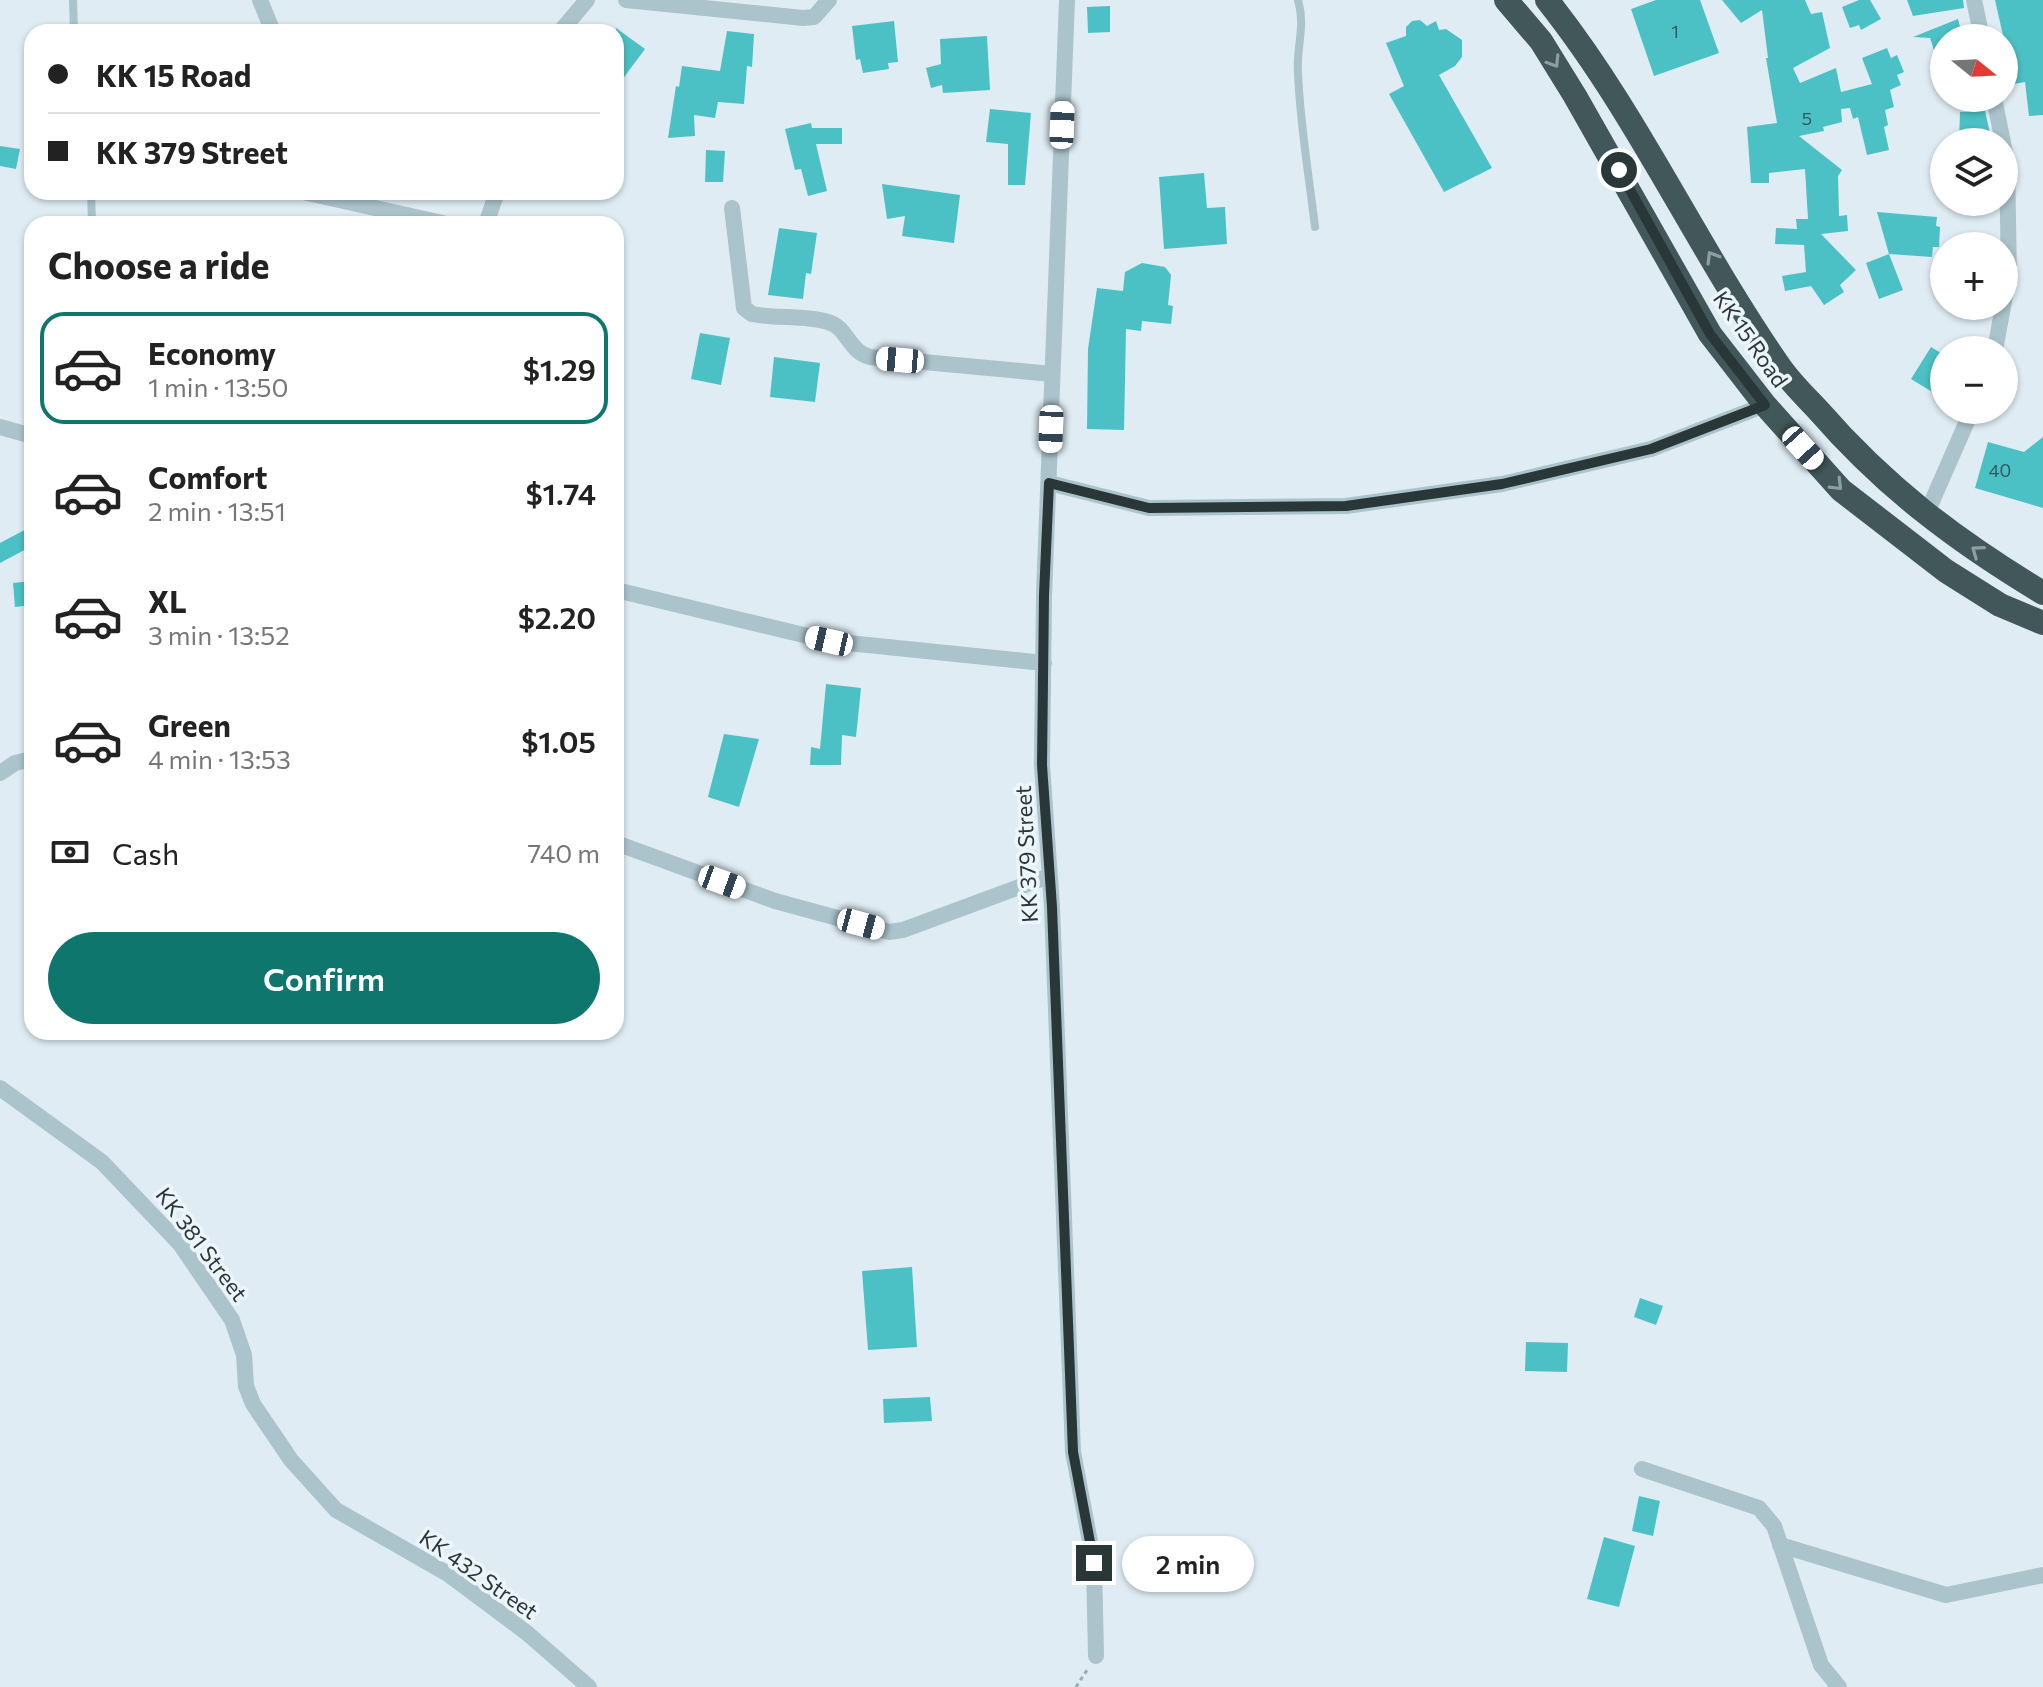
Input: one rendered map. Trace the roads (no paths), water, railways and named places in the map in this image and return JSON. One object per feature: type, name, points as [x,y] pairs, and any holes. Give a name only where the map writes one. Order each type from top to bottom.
[{"type":"highway","name":"KK 15 Road","points":[[1506,0],[1541,41],[1575,96],[1710,334],[1765,405],[1841,490],[1946,571],[2000,605],[2043,623]]},
{"type":"highway","name":"KK 15 Road","points":[[1547,0],[1623,109],[1779,366],[1877,474],[1926,515],[2043,593]]},
{"type":"street","points":[[260,0],[270,24]]},
{"type":"street","points":[[567,24],[587,0]]},
{"type":"street","points":[[626,0],[803,18],[814,17],[829,0]]},
{"type":"street","name":"KK 379 Street","points":[[1067,0],[1052,374],[1042,765],[1073,1452],[1094,1563],[1096,1656]]},
{"type":"street","points":[[1974,0],[1979,24]]},
{"type":"street","points":[[339,200],[411,216]]},
{"type":"street","points":[[732,208],[744,308],[752,314],[827,321],[838,328],[856,353],[870,357],[1052,374]]},
{"type":"street","points":[[1998,336],[2009,274],[2008,216]]},
{"type":"street","points":[[1049,483],[1149,508],[1346,506],[1502,484],[1651,449],[1765,405]]},
{"type":"street","points":[[1926,515],[1966,424]]},
{"type":"street","points":[[0,427],[24,434]]},
{"type":"street","points":[[624,592],[829,641],[1044,663]]},
{"type":"street","points":[[0,773],[24,761]]},
{"type":"street","points":[[624,846],[775,901],[889,932],[903,930],[1049,876]]},
{"type":"street","name":"KK 381 Street","points":[[0,1088],[102,1162],[180,1244],[232,1320],[244,1355],[246,1386],[253,1404],[291,1460],[336,1510]]},
{"type":"street","points":[[1642,1469],[1759,1508],[1774,1526],[1821,1665],[1839,1687]]},
{"type":"street","name":"KK 432 Street","points":[[336,1510],[448,1574],[527,1633],[589,1687]]},
{"type":"street","points":[[1780,1545],[1946,1595],[2043,1575]]},
{"type":"lane","points":[[73,0],[74,24]]},
{"type":"lane","points":[[1298,0],[1303,25],[1297,72],[1315,227]]}]
